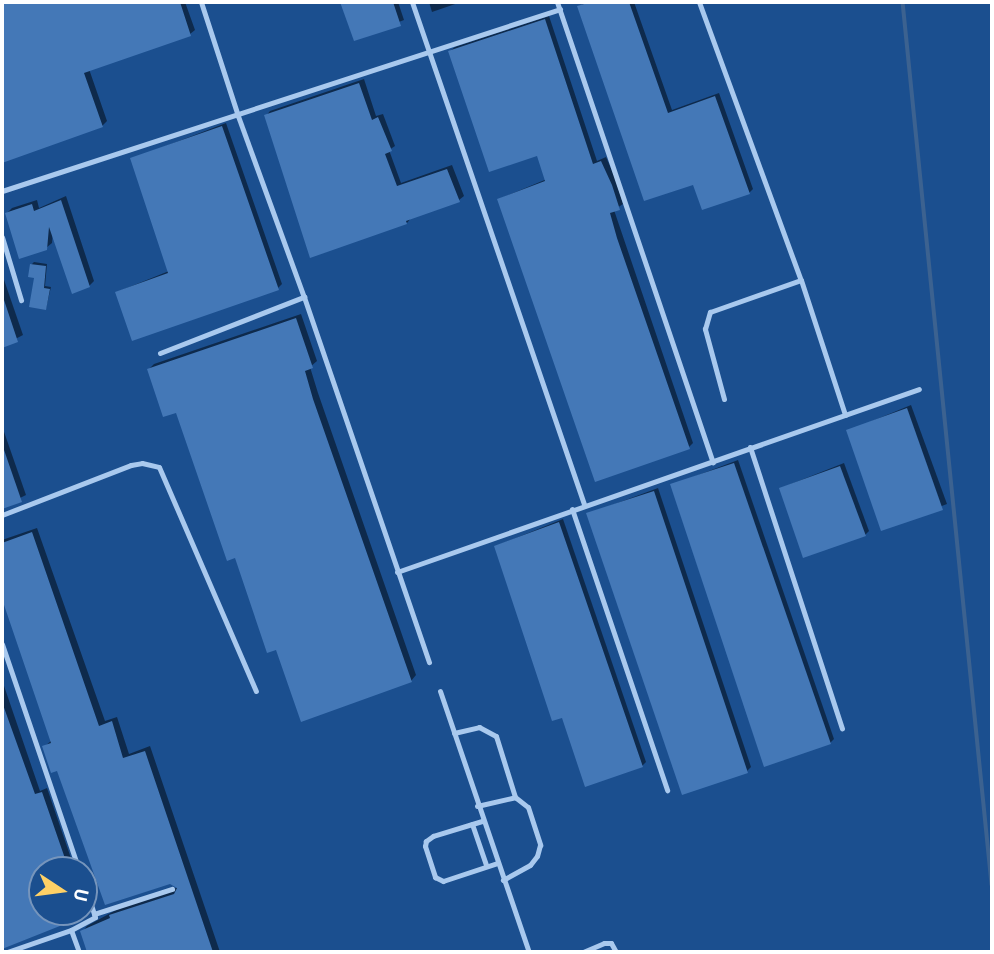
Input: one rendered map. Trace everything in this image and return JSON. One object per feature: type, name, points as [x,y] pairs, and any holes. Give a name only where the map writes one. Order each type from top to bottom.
[{"type":"lane","points":[[201,2],[238,116],[304,297],[429,662]]},
{"type":"lane","points":[[412,2],[584,504]]},
{"type":"lane","points":[[557,2],[713,462]]},
{"type":"lane","points":[[699,2],[801,280],[845,415]]},
{"type":"lane","points":[[2,191],[560,9]]},
{"type":"lane","points":[[2,237],[21,300]]},
{"type":"lane","points":[[724,399],[705,329],[710,312],[801,280]]},
{"type":"lane","points":[[160,353],[304,297]]},
{"type":"lane","points":[[397,572],[584,504],[713,462],[919,389]]},
{"type":"lane","points":[[750,447],[842,728]]},
{"type":"lane","points":[[2,515],[131,465],[142,463],[159,467],[256,691]]},
{"type":"lane","points":[[572,509],[667,790]]},
{"type":"lane","points":[[2,644],[74,856]]},
{"type":"lane","points":[[440,691],[482,821],[529,952]]},
{"type":"lane","points":[[454,733],[479,727],[496,736],[515,797],[528,807],[540,845],[530,864],[503,880]]},
{"type":"lane","points":[[477,806],[515,797]]},
{"type":"lane","points":[[482,821],[433,836],[426,841],[425,846],[435,877],[443,881],[497,863]]},
{"type":"lane","points":[[472,824],[486,865]]},
{"type":"lane","points":[[98,913],[172,889]]},
{"type":"lane","points":[[7,952],[80,926]]},
{"type":"lane","points":[[71,930],[79,952]]},
{"type":"lane","points":[[583,952],[604,943],[611,943],[616,952]]},
{"type":"building","points":[[2,2],[180,2],[191,36],[84,73],[103,127],[2,163]]},
{"type":"building","points":[[340,2],[393,2],[401,26],[354,41]]},
{"type":"building","points":[[591,2],[629,2],[668,113],[715,96],[750,194],[702,210],[693,185],[644,201],[577,6]]},
{"type":"building","points":[[545,19],[593,164],[601,161],[612,185],[620,210],[610,213],[617,238],[690,449],[595,482],[497,199],[545,181],[537,156],[489,172],[448,51]]},
{"type":"building","points":[[359,83],[372,120],[378,117],[392,151],[385,154],[397,186],[447,169],[460,202],[310,258],[264,115]]},
{"type":"building","points":[[222,126],[279,290],[132,341],[115,292],[168,273],[130,158]]},
{"type":"building","points":[[61,200],[90,287],[72,294],[49,227],[47,250],[19,259],[5,213],[32,204],[34,211]]},
{"type":"building","points":[[30,264],[46,266],[44,288],[50,289],[46,310],[29,307],[34,278],[28,277]]},
{"type":"building","points":[[2,298],[18,342],[2,348]]},
{"type":"building","points":[[296,318],[313,368],[305,371],[313,399],[412,682],[301,722],[276,650],[267,653],[235,558],[227,561],[176,413],[163,417],[147,369]]},
{"type":"building","points":[[907,408],[943,510],[881,531],[846,430]]},
{"type":"building","points":[[2,448],[22,502],[2,509]]},
{"type":"building","points":[[734,463],[831,744],[764,767],[670,484]]},
{"type":"building","points":[[840,466],[866,536],[803,558],[779,488]]},
{"type":"building","points":[[654,491],[748,773],[682,795],[586,513]]},
{"type":"building","points":[[559,522],[643,767],[585,787],[562,718],[552,721],[494,546]]},
{"type":"building","points":[[32,532],[99,726],[112,721],[123,758],[145,751],[213,952],[87,952],[80,931],[98,926],[98,923],[110,918],[109,915],[174,894],[177,888],[170,884],[105,905],[98,885],[98,856],[87,856],[57,771],[51,773],[42,746],[51,743],[2,599],[2,543]]},
{"type":"building","points":[[2,702],[35,794],[42,792],[64,856],[28,856],[28,926],[60,926],[2,949]]},
{"type":"waterway","points":[[903,2],[992,885]]}]
